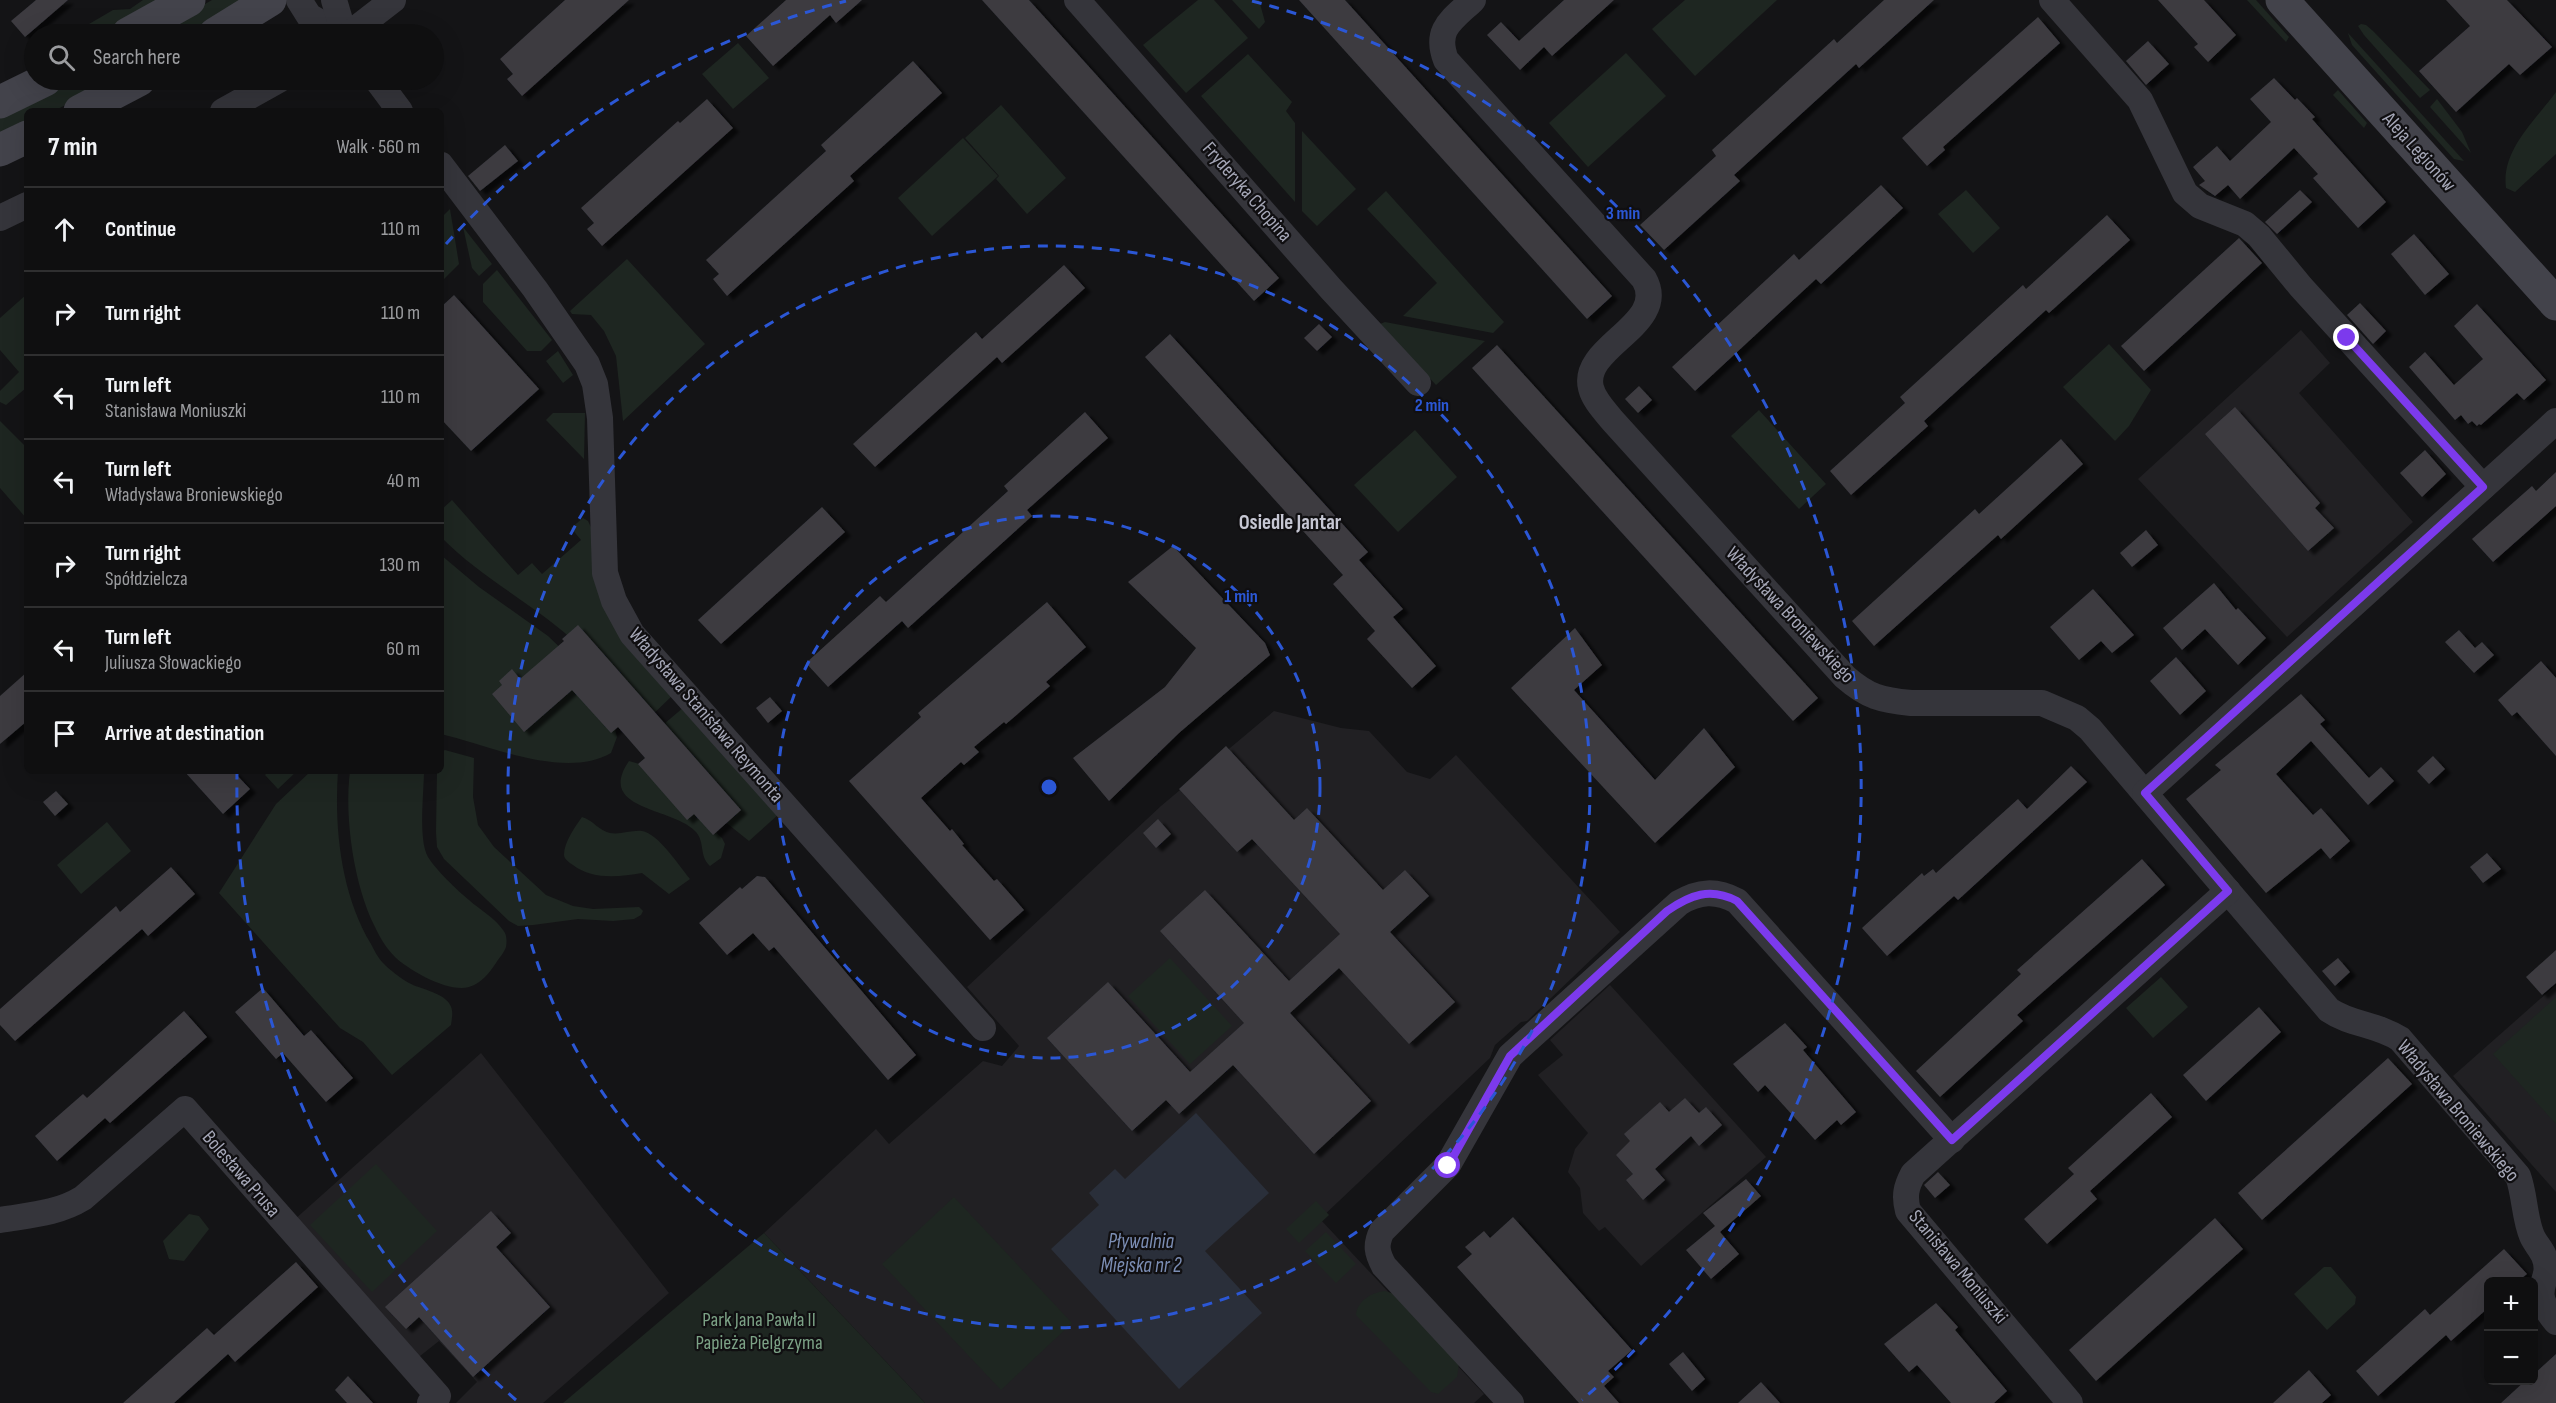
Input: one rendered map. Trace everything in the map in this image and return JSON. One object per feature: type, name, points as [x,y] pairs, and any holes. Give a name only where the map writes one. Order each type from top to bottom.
[{"type":"main road","points":[[146,24],[189,0]]},
{"type":"main road","points":[[231,24],[270,0]]},
{"type":"main road","name":"Aleja Legionów","points":[[2282,0],[2556,304]]},
{"type":"main road","points":[[0,102],[25,90]]},
{"type":"main road","points":[[86,108],[120,90]]},
{"type":"main road","points":[[0,150],[24,138]]},
{"type":"street","points":[[299,0],[309,16],[324,24]]},
{"type":"street","points":[[334,0],[340,24]]},
{"type":"street","points":[[363,24],[393,0]]},
{"type":"street","name":"Fryderyka Chopina","points":[[1077,0],[1331,289],[1418,382]]},
{"type":"street","name":"Władysława Broniewskiego","points":[[1473,0],[1446,26],[1441,37],[1446,60],[1630,262],[1649,287],[1650,294],[1640,318],[1594,364],[1590,377],[1591,388],[1597,400],[1612,420],[1845,677],[1864,693],[1889,701],[1911,703],[2033,702],[2052,706],[2077,718],[2090,729],[2329,1011],[2347,1020],[2386,1030],[2400,1039],[2518,1176],[2523,1189],[2531,1235],[2544,1256],[2545,1274],[2540,1296],[2543,1305],[2556,1322]]},
{"type":"street","points":[[2052,0],[2140,100],[2185,193],[2193,202],[2245,224],[2259,236],[2301,287],[2483,487]]},
{"type":"street","points":[[228,108],[261,90]]},
{"type":"street","points":[[384,90],[398,108]]},
{"type":"street","name":"Władysława Stanisława Reymonta","points":[[444,169],[535,289],[587,364],[595,384],[600,418],[605,573],[614,601],[632,634],[983,1028]]},
{"type":"street","points":[[0,218],[24,206]]},
{"type":"street","points":[[2145,793],[2556,421]]},
{"type":"street","name":"Stanisława Moniuszki","points":[[2070,1403],[1908,1210],[1905,1194],[1912,1177],[2228,891]]},
{"type":"street","points":[[1511,1403],[1384,1266],[1377,1254],[1377,1241],[1382,1231],[1448,1166],[1510,1056],[1679,903],[1690,896],[1708,893],[1727,896],[1737,901],[1952,1140]]},
{"type":"street","name":"Bolesława Prusa","points":[[0,1220],[56,1211],[70,1206],[83,1198],[185,1109],[438,1396],[430,1403]]},
{"type":"shaded area","points":[[2301,330],[2330,363],[2299,393],[2413,522],[2287,637],[2138,479]]},
{"type":"shaded area","points":[[1274,711],[1341,728],[1369,731],[1407,772],[1430,779],[1456,755],[1620,932],[1527,1021],[1521,1022],[1495,1045],[1490,1058],[1320,1219],[1484,1394],[1474,1403],[925,1403],[764,1233],[876,1129],[889,1144],[983,1061],[1002,1066],[1019,1046],[967,987],[1161,806]]},
{"type":"shaded area","points":[[1610,985],[1766,1157],[1641,1266],[1605,1227],[1599,1231],[1583,1213],[1580,1188],[1568,1172],[1575,1149],[1588,1133],[1538,1075],[1563,1055],[1550,1040]]},
{"type":"shaded area","points":[[2556,985],[2556,1192],[2453,1076]]},
{"type":"shaded area","points":[[481,1053],[669,1293],[543,1403],[456,1403],[477,1382],[439,1341],[415,1360],[294,1220]]},
{"type":"green space","points":[[143,0],[162,0],[119,24],[89,24],[113,10],[130,9]]},
{"type":"green space","points":[[212,0],[247,0],[207,24],[170,24]]},
{"type":"green space","points":[[1198,0],[1214,0],[1248,38],[1186,93],[1143,45]]},
{"type":"green space","points":[[1232,0],[1259,0],[1265,22],[1259,29]]},
{"type":"green space","points":[[1685,0],[1777,0],[1695,76],[1652,29]]},
{"type":"green space","points":[[2247,0],[2256,0],[2289,37],[2286,42]]},
{"type":"green space","points":[[2361,24],[2373,31],[2430,90],[2420,98],[2364,35],[2358,26]]},
{"type":"green space","points":[[2348,33],[2464,161],[2454,159],[2352,45]]},
{"type":"green space","points":[[738,43],[769,78],[733,109],[702,74]]},
{"type":"green space","points":[[1626,53],[1666,96],[1588,167],[1549,123]]},
{"type":"green space","points":[[1248,54],[1292,102],[1286,111],[1295,123],[1295,202],[1201,96]]},
{"type":"green space","points":[[52,90],[94,90],[60,108],[24,108],[24,127],[0,139],[0,116]]},
{"type":"green space","points":[[2338,90],[2367,123],[2364,128],[2333,95]]},
{"type":"green space","points":[[2556,92],[2556,154],[2515,192],[2506,188],[2506,174],[2514,149]]},
{"type":"green space","points":[[2437,99],[2462,132],[2471,153],[2430,107]]},
{"type":"green space","points":[[1001,105],[1066,178],[1027,214],[996,179],[999,176],[965,138]]},
{"type":"green space","points":[[1302,131],[1356,189],[1317,226],[1302,211]]},
{"type":"green space","points":[[963,138],[998,176],[932,236],[898,198]]},
{"type":"green space","points":[[1966,190],[2000,228],[1973,253],[1938,214]]},
{"type":"green space","points":[[1386,191],[1504,322],[1493,333],[1403,316],[1437,283],[1367,209]]},
{"type":"green space","points":[[450,209],[459,264],[444,279],[444,215]]},
{"type":"green space","points":[[463,227],[492,264],[479,276],[472,268]]},
{"type":"green space","points":[[627,259],[705,344],[623,421],[616,356],[604,331],[591,315],[572,314],[570,311]]},
{"type":"green space","points":[[497,270],[552,340],[541,351],[527,351],[483,302],[483,284]]},
{"type":"green space","points":[[24,297],[24,390],[6,405],[0,402],[0,391],[19,372],[0,350],[0,318]]},
{"type":"green space","points":[[1385,322],[1485,341],[1436,385],[1380,324]]},
{"type":"green space","points":[[2109,344],[2151,390],[2129,426],[2115,441],[2063,387]]},
{"type":"green space","points":[[558,351],[573,375],[563,383],[546,361]]},
{"type":"green space","points":[[1759,410],[1826,484],[1799,509],[1731,436]]},
{"type":"green space","points":[[553,413],[585,413],[584,459],[546,420]]},
{"type":"green space","points":[[0,421],[24,445],[24,516],[0,488]]},
{"type":"green space","points":[[1415,430],[1457,477],[1398,532],[1354,485]]},
{"type":"green space","points":[[452,500],[518,575],[532,563],[542,574],[581,540],[571,528],[583,518],[588,521],[672,696],[647,720],[572,639],[472,565],[444,540],[444,507]]},
{"type":"green space","points":[[444,558],[479,587],[548,636],[572,659],[613,720],[617,737],[611,753],[592,760],[572,763],[549,762],[503,752],[444,735]]},
{"type":"green space","points":[[684,707],[779,814],[749,841],[724,821],[651,735]]},
{"type":"green space","points":[[444,750],[474,758],[473,797],[478,825],[494,847],[546,895],[573,906],[593,909],[639,907],[643,911],[641,915],[634,919],[613,921],[578,919],[518,926],[509,921],[444,859],[437,847],[437,774],[444,774]]},
{"type":"green space","points":[[629,761],[643,765],[722,838],[725,844],[721,858],[710,866],[704,858],[696,832],[671,817],[629,799],[622,790],[621,777]]},
{"type":"green space","points":[[266,774],[294,774],[278,789]]},
{"type":"green space","points":[[308,774],[338,774],[337,815],[342,860],[346,882],[361,925],[383,963],[406,981],[441,996],[452,1008],[451,1025],[392,1075],[363,1042],[340,1028],[219,893],[276,804]]},
{"type":"green space","points":[[350,774],[424,774],[422,827],[428,857],[453,885],[495,921],[506,936],[504,951],[488,974],[478,983],[461,988],[430,980],[402,963],[381,939],[361,892],[356,872],[352,851],[348,789]]},
{"type":"green space","points":[[582,817],[610,833],[642,831],[648,833],[662,844],[690,879],[669,894],[642,873],[606,876],[580,870],[567,861],[564,850]]},
{"type":"green space","points":[[107,822],[131,851],[81,894],[57,865]]},
{"type":"green space","points":[[1170,958],[1232,1026],[1190,1064],[1128,996]]},
{"type":"green space","points":[[2161,977],[2188,1007],[2153,1038],[2126,1008]]},
{"type":"green space","points":[[2556,997],[2556,1124],[2493,1054]]},
{"type":"green space","points":[[376,1164],[437,1231],[372,1292],[310,1225]]},
{"type":"green space","points":[[954,1197],[1072,1323],[1001,1390],[882,1264]]},
{"type":"green space","points":[[1316,1201],[1329,1215],[1299,1243],[1286,1229]]},
{"type":"green space","points":[[189,1214],[199,1216],[209,1229],[184,1261],[169,1259],[163,1241]]},
{"type":"green space","points":[[1326,1232],[1356,1264],[1336,1283],[1305,1251]]},
{"type":"green space","name":"Park Jana Pawła II Papieża Pielgrzyma","points":[[764,1233],[925,1403],[563,1403]]},
{"type":"green space","points":[[2324,1267],[2331,1267],[2356,1297],[2355,1304],[2327,1330],[2294,1294]]},
{"type":"green space","points":[[1385,1291],[1394,1294],[1459,1363],[1457,1377],[1438,1394],[1431,1392],[1356,1315],[1359,1305],[1366,1298]]},
{"type":"water","name":"Pływalnia Miejska nr 2","points":[[1196,1113],[1269,1193],[1205,1251],[1262,1313],[1179,1389],[1051,1249],[1099,1205],[1089,1193],[1115,1169],[1125,1179]]},
{"type":"building","points":[[36,0],[68,0],[40,24],[24,24],[24,36],[11,21]]},
{"type":"building","points":[[565,0],[629,0],[522,96],[507,79],[513,74],[500,59]]},
{"type":"building","points":[[786,0],[862,0],[836,23],[830,15],[773,66],[746,36]]},
{"type":"building","points":[[982,0],[1029,0],[1279,278],[1254,301]]},
{"type":"building","points":[[1299,0],[1345,0],[1612,296],[1587,319]]},
{"type":"building","points":[[1564,0],[1614,0],[1552,56],[1544,47],[1520,70],[1487,35],[1501,22],[1519,41]]},
{"type":"building","points":[[1884,0],[1934,0],[1859,68],[1856,64],[1734,175],[1740,181],[1664,250],[1640,225],[1716,156],[1712,150],[1834,39],[1837,43]]},
{"type":"building","points":[[2158,0],[2204,0],[2236,35],[2208,62],[2194,47],[2198,44]]},
{"type":"building","points":[[2446,0],[2507,0],[2552,47],[2520,75],[2509,64],[2456,112],[2419,71],[2470,26]]},
{"type":"building","points":[[2038,17],[2060,43],[1943,147],[1945,150],[1927,166],[1902,138]]},
{"type":"building","points":[[2148,41],[2169,64],[2146,85],[2126,61]]},
{"type":"building","points":[[913,61],[942,93],[850,176],[854,181],[727,296],[713,279],[719,274],[706,260],[826,151],[821,145]]},
{"type":"building","points":[[2274,78],[2315,117],[2312,119],[2386,202],[2358,228],[2313,178],[2318,174],[2294,148],[2240,199],[2228,185],[2215,196],[2199,185],[2205,181],[2193,167],[2217,146],[2230,161],[2271,122],[2250,99]]},
{"type":"building","points":[[707,99],[733,128],[602,246],[587,229],[594,223],[581,208],[678,121],[680,123]]},
{"type":"building","points":[[505,145],[518,161],[480,191],[468,176]]},
{"type":"building","points":[[1881,185],[1903,208],[1821,284],[1816,279],[1695,391],[1672,367],[1794,254],[1799,260]]},
{"type":"building","points":[[2300,190],[2312,202],[2277,234],[2265,222]]},
{"type":"building","points":[[2107,215],[2130,240],[2049,313],[2046,310],[1924,421],[1928,426],[1851,495],[1830,471],[1905,403],[1900,397],[2023,285],[2026,289]]},
{"type":"building","points":[[2414,234],[2449,274],[2425,295],[2391,254]]},
{"type":"building","points":[[2239,238],[2262,263],[2144,371],[2121,346]]},
{"type":"building","points":[[1064,265],[1085,288],[1002,363],[997,357],[875,467],[853,444],[976,332],[982,339]]},
{"type":"building","points":[[454,295],[539,389],[471,451],[444,422],[444,304]]},
{"type":"building","points":[[2360,303],[2386,331],[2373,344],[2347,315]]},
{"type":"building","points":[[2477,304],[2546,380],[2524,400],[2517,393],[2477,426],[2472,421],[2468,424],[2461,415],[2455,420],[2409,367],[2425,352],[2454,385],[2483,359],[2454,326]]},
{"type":"building","points":[[1319,324],[1332,337],[1317,351],[1304,338]]},
{"type":"building","points":[[1170,334],[1368,552],[1359,560],[1403,609],[1393,617],[1436,666],[1412,688],[1367,639],[1375,631],[1333,584],[1343,575],[1145,357]]},
{"type":"building","points":[[1497,345],[1818,698],[1793,721],[1472,368]]},
{"type":"building","points":[[1639,386],[1652,400],[1638,413],[1625,399]]},
{"type":"building","points":[[2235,407],[2320,503],[2315,508],[2334,528],[2308,551],[2205,434]]},
{"type":"building","points":[[1085,412],[1108,438],[1027,510],[1032,516],[908,628],[902,621],[828,687],[806,663],[880,596],[886,602],[1008,491],[1004,486]]},
{"type":"building","points":[[2061,439],[2083,464],[2001,539],[1998,535],[1874,646],[1852,621],[1975,509],[1979,514]]},
{"type":"building","points":[[2425,450],[2446,474],[2422,497],[2400,473]]},
{"type":"building","points":[[2556,472],[2556,506],[2493,562],[2472,539],[2532,486],[2536,491]]},
{"type":"building","points":[[822,507],[845,532],[721,644],[698,620]]},
{"type":"building","points":[[2146,530],[2158,545],[2132,567],[2120,553]]},
{"type":"building","points":[[1173,546],[1265,643],[1270,655],[1179,733],[1109,801],[1073,758],[1165,687],[1196,648],[1128,582]]},
{"type":"building","points":[[2214,583],[2236,610],[2238,608],[2266,638],[2238,665],[2205,629],[2182,650],[2163,628]]},
{"type":"building","points":[[2093,589],[2134,635],[2112,653],[2101,641],[2079,660],[2050,627]]},
{"type":"building","points":[[1047,602],[1086,647],[1046,682],[1050,686],[1006,724],[1004,722],[974,747],[979,752],[964,765],[961,762],[921,798],[950,831],[952,829],[964,844],[962,845],[994,881],[997,879],[1024,910],[990,940],[849,781],[921,717],[918,713]]},
{"type":"building","points":[[578,625],[741,810],[713,835],[694,814],[687,820],[638,764],[645,758],[618,727],[611,733],[572,690],[524,732],[492,694],[502,685],[499,681],[512,669],[520,679],[564,641],[562,639]]},
{"type":"building","points":[[1575,628],[1602,665],[1574,690],[1655,780],[1704,728],[1735,767],[1655,843],[1511,688]]},
{"type":"building","points":[[2459,630],[2475,648],[2482,642],[2494,655],[2474,673],[2445,642]]},
{"type":"building","points":[[2176,657],[2206,691],[2180,715],[2150,681]]},
{"type":"building","points":[[2541,661],[2556,678],[2556,756],[2517,712],[2512,716],[2498,700]]},
{"type":"building","points":[[24,675],[24,724],[0,744],[0,696]]},
{"type":"building","points":[[2301,694],[2325,720],[2320,724],[2369,778],[2381,767],[2394,781],[2368,805],[2311,741],[2276,774],[2313,815],[2321,808],[2350,841],[2330,859],[2321,848],[2266,893],[2186,799],[2221,770],[2215,765]]},
{"type":"building","points":[[770,697],[782,711],[768,723],[756,708]]},
{"type":"building","points":[[1226,746],[1294,820],[1307,808],[1383,890],[1405,870],[1429,896],[1390,932],[1455,1002],[1409,1044],[1339,968],[1290,1013],[1371,1101],[1314,1154],[1233,1065],[1179,1114],[1166,1100],[1132,1131],[1047,1038],[1108,982],[1190,1072],[1244,1023],[1160,931],[1205,890],[1289,981],[1340,934],[1252,839],[1237,852],[1179,789]]},
{"type":"building","points":[[2433,756],[2445,769],[2429,784],[2417,771]]},
{"type":"building","points":[[2071,766],[2087,782],[1958,900],[1954,896],[1887,956],[1862,928],[1922,873],[1924,876],[1933,869],[1936,873],[2018,799],[2027,809]]},
{"type":"building","points":[[187,774],[236,774],[250,789],[223,814]]},
{"type":"building","points":[[56,791],[68,804],[55,816],[43,802]]},
{"type":"building","points":[[1158,819],[1171,834],[1156,848],[1143,833]]},
{"type":"building","points":[[2487,853],[2501,869],[2483,883],[2470,867]]},
{"type":"building","points":[[2142,859],[2165,885],[2017,1015],[2023,1021],[1940,1097],[1916,1071],[2021,974],[2017,970]]},
{"type":"building","points":[[171,867],[195,894],[148,936],[142,929],[15,1041],[0,1025],[0,1009],[116,906],[120,912]]},
{"type":"building","points":[[757,876],[765,877],[916,1055],[888,1080],[774,947],[769,951],[753,933],[727,955],[699,923],[740,887],[742,889]]},
{"type":"building","points":[[2556,950],[2556,983],[2542,995],[2526,977]]},
{"type":"building","points":[[2338,958],[2350,972],[2335,986],[2322,971]]},
{"type":"building","points":[[263,988],[304,1036],[311,1030],[353,1078],[326,1102],[283,1053],[276,1059],[235,1012]]},
{"type":"building","points":[[2259,1007],[2281,1032],[2206,1101],[2183,1075]]},
{"type":"building","points":[[184,1011],[207,1037],[110,1123],[105,1118],[57,1161],[35,1136],[83,1094],[87,1098]]},
{"type":"building","points":[[1785,1023],[1807,1047],[1803,1050],[1856,1112],[1841,1125],[1837,1120],[1815,1140],[1765,1085],[1758,1092],[1733,1064]]},
{"type":"building","points":[[2388,1058],[2412,1084],[2262,1220],[2238,1193]]},
{"type":"building","points":[[2151,1093],[2172,1117],[2090,1191],[2097,1199],[2047,1244],[2024,1219],[2074,1174],[2068,1168]]},
{"type":"building","points":[[1685,1098],[1699,1113],[1706,1107],[1722,1125],[1699,1146],[1691,1136],[1655,1169],[1665,1180],[1643,1200],[1626,1180],[1633,1174],[1616,1155],[1630,1141],[1624,1134],[1660,1102],[1669,1112]]},
{"type":"building","points":[[1938,1172],[1950,1185],[1935,1198],[1924,1185]]},
{"type":"building","points":[[1746,1179],[1761,1196],[1720,1232],[1739,1254],[1711,1279],[1686,1250],[1715,1226],[1703,1213]]},
{"type":"building","points":[[491,1211],[511,1233],[496,1247],[550,1307],[473,1377],[419,1317],[406,1329],[385,1307]]},
{"type":"building","points":[[1513,1217],[1632,1350],[1608,1371],[1614,1377],[1604,1386],[1619,1403],[1579,1403],[1457,1267],[1472,1254],[1465,1247],[1484,1231],[1490,1238]]},
{"type":"building","points":[[2215,1218],[2243,1249],[2096,1381],[2069,1350]]},
{"type":"building","points":[[2504,1249],[2527,1274],[2523,1277],[2484,1277],[2484,1312],[2451,1341],[2446,1335],[2378,1396],[2356,1371],[2425,1309],[2430,1315]]},
{"type":"building","points":[[296,1262],[318,1287],[235,1362],[228,1354],[174,1403],[123,1403],[207,1328],[214,1335]]},
{"type":"building","points":[[1936,1303],[1958,1327],[1955,1330],[2007,1391],[1994,1403],[1951,1403],[1917,1365],[1909,1372],[1884,1344]]},
{"type":"building","points":[[1683,1352],[1705,1379],[1692,1391],[1669,1364]]},
{"type":"building","points":[[2556,1354],[2556,1403],[2501,1403],[2521,1385],[2538,1385],[2538,1370]]},
{"type":"building","points":[[2309,1370],[2331,1395],[2322,1403],[2273,1403]]},
{"type":"building","points":[[348,1376],[373,1403],[347,1403],[335,1390]]},
{"type":"building","points":[[1761,1382],[1780,1403],[1738,1403]]},
{"type":"district","name":"Osiedle Jantar","points":[[1290,522]]},
{"type":"route","points":[[1448,1166],[1510,1056],[1667,911],[1690,896],[1714,893],[1737,901],[1952,1140],[2228,891],[2145,793],[2483,487],[2347,338]]}]
